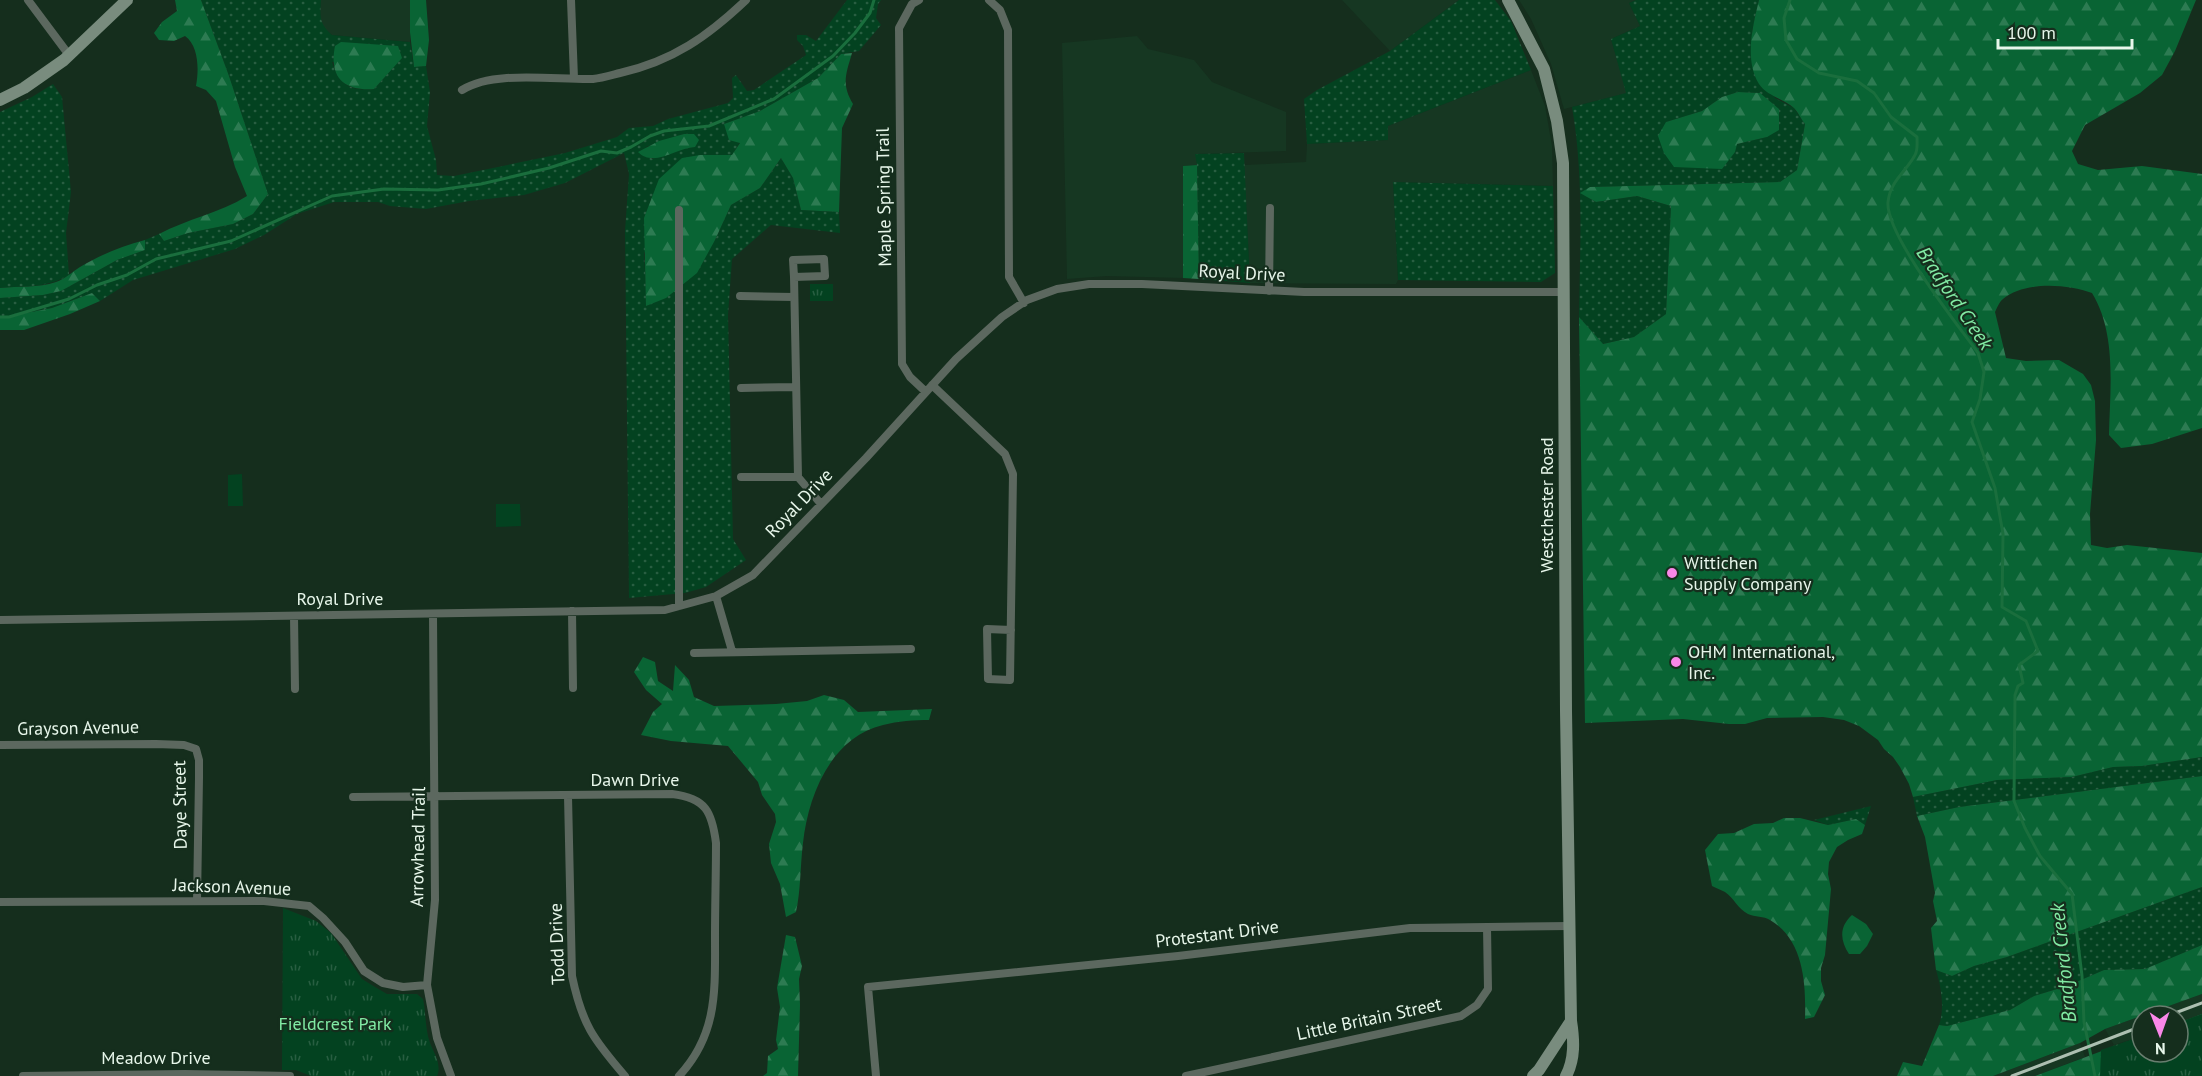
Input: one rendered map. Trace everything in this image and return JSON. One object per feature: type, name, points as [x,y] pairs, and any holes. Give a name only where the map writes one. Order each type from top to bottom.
[{"type":"street","points":[[28,0],[69,55]]},
{"type":"street","points":[[0,100],[24,88],[69,55],[127,0]]},
{"type":"street","points":[[571,0],[574,78]]},
{"type":"street","points":[[462,90],[473,83],[493,79],[595,79],[626,72],[674,55],[716,28],[746,0]]},
{"type":"street","name":"Maple Spring Trail","points":[[919,0],[912,4],[899,28],[902,364],[910,377],[926,392]]},
{"type":"street","points":[[989,0],[1000,10],[1008,30],[1009,277],[1023,303]]},
{"type":"street","name":"Westchester Road","points":[[1508,0],[1544,69],[1557,122],[1563,163],[1566,711],[1571,1021],[1574,1044],[1570,1068],[1566,1076]]},
{"type":"street","points":[[1269,291],[1270,208]]},
{"type":"street","points":[[679,210],[679,606]]},
{"type":"street","points":[[794,277],[798,477],[821,504]]},
{"type":"street","name":"Royal Drive","points":[[0,620],[665,610],[716,597],[753,575],[956,359],[1002,317],[1023,303],[1057,289],[1089,284],[1269,291],[1563,292]]},
{"type":"street","points":[[740,296],[794,297]]},
{"type":"street","points":[[932,385],[1005,454],[1013,474],[1011,630],[1010,680],[988,679],[987,629],[1011,630]]},
{"type":"street","points":[[741,388],[796,387]]},
{"type":"street","points":[[741,477],[798,477]]},
{"type":"street","points":[[716,597],[732,651]]},
{"type":"street","points":[[572,611],[573,688]]},
{"type":"street","name":"Arrowhead Trail","points":[[433,615],[435,900],[427,985],[438,1038],[451,1076]]},
{"type":"street","points":[[294,616],[295,689]]},
{"type":"street","points":[[694,653],[911,649]]},
{"type":"street","name":"Grayson Avenue","points":[[0,745],[156,744]]},
{"type":"street","name":"Daye Street","points":[[156,744],[184,745],[196,749],[199,760],[197,901]]},
{"type":"street","name":"Dawn Drive","points":[[353,797],[672,794],[690,796],[706,808],[713,822],[716,843],[716,993],[707,1032],[699,1048],[679,1076]]},
{"type":"street","name":"Todd Drive","points":[[568,796],[573,975],[578,1004],[587,1028],[626,1076]]},
{"type":"street","name":"Jackson Avenue","points":[[0,902],[197,901],[264,902],[309,906],[345,942],[364,971],[383,983],[403,987],[427,985]]},
{"type":"street","name":"Protestant Drive","points":[[876,1076],[868,987],[1178,956],[1410,928],[1569,926]]},
{"type":"street","name":"Little Britain Street","points":[[1186,1076],[1461,1016],[1477,1005],[1488,989],[1487,927]]},
{"type":"street","points":[[1533,1076],[1571,1021]]},
{"type":"street","name":"Meadow Drive","points":[[23,1076],[290,1076]]},
{"type":"shaded area","points":[[321,0],[410,0],[410,42],[332,35],[322,27]]},
{"type":"shaded area","points":[[1342,0],[1459,0],[1390,51]]},
{"type":"shaded area","points":[[1519,0],[1636,0],[1629,3],[1640,26],[1611,39],[1627,93],[1564,109],[1551,64],[1531,19]]},
{"type":"shaded area","points":[[1137,36],[1148,49],[1194,60],[1212,82],[1286,112],[1286,151],[1196,154],[1197,165],[1183,166],[1183,278],[1107,276],[1067,279],[1062,43]]},
{"type":"shaded area","points":[[1531,70],[1545,106],[1552,146],[1553,186],[1393,182],[1398,280],[1396,284],[1250,283],[1244,165],[1306,162],[1307,144],[1388,140],[1388,126]]},
{"type":"shaded area","points":[[2202,994],[2202,1014],[2190,1018],[2190,1004],[2174,1004]]},
{"type":"shaded area","points":[[2130,1020],[2130,1040],[2114,1045],[2105,1029]]},
{"type":"shaded area","points":[[2080,1043],[2085,1057],[2035,1076],[1993,1076]]},
{"type":"green space","points":[[175,0],[201,0],[268,194],[253,214],[233,224],[188,233],[164,241],[159,234],[247,196],[235,167],[216,101],[206,90],[196,86],[198,66],[190,40],[185,36],[174,41],[159,40],[154,33],[162,22],[177,11]]},
{"type":"green space","points":[[201,0],[321,0],[321,19],[332,35],[410,42],[414,67],[426,66],[430,92],[427,126],[436,160],[437,175],[454,176],[565,153],[617,137],[629,128],[653,126],[668,119],[728,103],[733,98],[732,78],[736,75],[747,91],[754,90],[806,55],[803,46],[797,40],[797,35],[806,35],[816,41],[847,0],[881,0],[878,4],[876,18],[881,25],[859,51],[841,54],[818,78],[760,111],[724,124],[740,142],[732,156],[700,155],[644,253],[647,306],[715,240],[731,205],[760,188],[781,158],[793,178],[801,210],[839,212],[840,233],[771,225],[732,259],[728,315],[733,539],[746,560],[706,587],[685,593],[629,598],[625,231],[629,174],[624,153],[565,183],[524,195],[469,201],[426,209],[390,206],[378,202],[334,202],[297,214],[264,235],[235,249],[133,280],[100,301],[92,293],[52,308],[0,318],[0,298],[43,295],[61,291],[117,260],[145,250],[145,240],[159,234],[164,241],[188,233],[233,224],[253,214],[268,194]],"holes":[[[402,57],[374,89],[358,89],[347,85],[338,76],[332,62]],[[684,134],[695,147],[682,148],[652,159],[646,147]]]},
{"type":"green space","points":[[410,0],[426,0],[429,40],[426,66],[414,67],[410,32]]},
{"type":"green space","points":[[1459,0],[1495,0],[1511,21],[1531,70],[1388,126],[1388,140],[1307,144],[1304,99],[1390,51]]},
{"type":"green space","points":[[1636,0],[1759,0],[1752,32],[1752,63],[1775,98],[1794,108],[1805,124],[1797,170],[1780,182],[1590,187],[1581,193],[1596,202],[1637,196],[1671,206],[1666,314],[1634,337],[1602,344],[1579,317],[1580,185],[1572,107],[1626,93],[1611,39],[1640,26],[1629,3]],"holes":[[[1738,92],[1760,93],[1767,137],[1737,144],[1666,122],[1702,111],[1722,97]]]},
{"type":"green space","points":[[1759,0],[2196,0],[2175,51],[2162,75],[2140,93],[2085,125],[2072,151],[2078,164],[2098,170],[2142,166],[2202,174],[2202,428],[2152,444],[2121,448],[2109,435],[2111,381],[2109,344],[2100,309],[2092,293],[2059,286],[2023,289],[2003,299],[1995,312],[2006,358],[2026,361],[2059,360],[2083,374],[2091,385],[2095,401],[2096,440],[2090,514],[2091,545],[2107,548],[2127,545],[2202,553],[2202,757],[2142,766],[2113,767],[2072,777],[1997,780],[1913,797],[1900,767],[1878,740],[1859,726],[1844,720],[1823,717],[1767,718],[1745,724],[1683,719],[1585,723],[1579,317],[1603,344],[1634,337],[1666,314],[1671,206],[1637,196],[1596,202],[1580,193],[1590,187],[1780,182],[1797,170],[1805,124],[1794,108],[1762,88],[1754,75],[1751,42]]},
{"type":"green space","points":[[341,42],[398,46],[402,58],[374,89],[354,87],[341,80],[334,66],[335,46]]},
{"type":"green space","points":[[852,53],[846,85],[853,104],[842,128],[839,212],[801,210],[793,178],[781,158],[760,188],[731,205],[697,273],[666,298],[646,306],[644,218],[659,179],[682,158],[700,155],[732,155],[740,143],[729,140],[724,124],[760,111],[818,78],[841,54]]},
{"type":"green space","points":[[53,84],[62,97],[71,192],[66,233],[69,275],[52,283],[0,288],[0,112]]},
{"type":"green space","points":[[1738,92],[1760,93],[1779,109],[1779,130],[1767,137],[1737,144],[1735,152],[1722,169],[1674,167],[1664,153],[1658,136],[1666,122],[1702,111],[1722,97]]},
{"type":"green space","points":[[684,134],[694,134],[699,140],[695,147],[658,158],[644,156],[638,152],[659,141]]},
{"type":"green space","points":[[1244,153],[1250,283],[1199,279],[1195,154]]},
{"type":"green space","points":[[1197,165],[1199,279],[1183,278],[1183,166]]},
{"type":"green space","points":[[1393,182],[1553,186],[1555,273],[1541,282],[1398,280]]},
{"type":"green space","points":[[145,240],[145,250],[117,260],[61,291],[43,295],[0,298],[0,288],[56,282],[103,255]]},
{"type":"green space","points":[[810,284],[833,284],[833,301],[810,301]]},
{"type":"green space","points":[[92,293],[100,301],[24,330],[0,330],[0,318],[52,308]]},
{"type":"green space","points":[[242,474],[243,506],[228,506],[228,475]]},
{"type":"green space","points":[[496,504],[520,504],[521,526],[496,527]]},
{"type":"green space","points":[[643,657],[655,662],[658,681],[673,691],[675,665],[689,680],[694,697],[714,706],[807,701],[824,695],[844,700],[858,712],[932,709],[929,720],[883,725],[865,732],[849,742],[825,771],[810,806],[806,825],[796,912],[786,917],[780,884],[771,863],[769,844],[776,822],[775,814],[762,795],[758,782],[728,746],[671,741],[641,735],[653,712],[662,704],[646,690],[634,672]]},
{"type":"green space","points":[[2202,757],[2202,776],[1959,807],[1917,816],[1913,797],[1997,780],[2072,777],[2113,767],[2142,766]]},
{"type":"green space","points":[[2202,776],[2202,887],[2007,957],[1974,966],[1952,976],[1936,970],[1931,928],[1937,921],[1933,901],[1935,893],[1925,837],[1917,816],[1959,807]]},
{"type":"green space","points":[[1871,806],[1865,825],[1856,819],[1828,825],[1814,820]]},
{"type":"green space","points":[[1784,818],[1800,818],[1828,825],[1856,819],[1865,825],[1862,834],[1837,847],[1829,862],[1828,874],[1831,889],[1825,955],[1821,968],[1821,981],[1825,995],[1814,1017],[1805,1019],[1805,992],[1801,964],[1790,939],[1770,920],[1748,914],[1725,892],[1712,886],[1705,850],[1718,834],[1734,833],[1754,824],[1773,823]]},
{"type":"green space","points":[[2202,887],[2202,945],[2145,969],[2104,970],[2067,986],[2034,996],[2010,1010],[1947,1026],[1939,1025],[1942,998],[1936,970],[1952,976],[1974,966],[2007,957]]},
{"type":"green space","name":"Fieldcrest Park","points":[[283,908],[316,921],[331,933],[362,979],[387,994],[417,994],[423,999],[428,1038],[438,1063],[437,1076],[311,1076],[296,1070],[282,1070]]},
{"type":"green space","points":[[1852,915],[1866,924],[1873,934],[1860,954],[1849,954],[1844,944],[1843,929]]},
{"type":"green space","points":[[786,935],[795,937],[802,966],[799,979],[798,1076],[763,1076],[767,1073],[768,1056],[778,1049],[776,1040],[780,1007],[777,988]]},
{"type":"green space","points":[[2202,945],[2202,994],[2174,1004],[2130,1004],[2130,1020],[2105,1029],[2080,1043],[1993,1076],[1897,1076],[1903,1062],[1922,1066],[1939,1025],[1947,1026],[2010,1010],[2034,996],[2067,986],[2104,970],[2145,969]]},
{"type":"green space","points":[[2202,1014],[2194,1076],[2035,1076],[2130,1040],[2130,1064],[2190,1064],[2190,1018]]},
{"type":"green space","points":[[2202,1014],[2202,1076],[2100,1076],[2101,1050],[2130,1040],[2130,1064],[2190,1064],[2190,1018]]},
{"type":"waterway","points":[[0,317],[9,317],[69,299],[97,285],[127,275],[156,259],[231,241],[332,196],[384,189],[438,190],[481,184],[549,168],[601,151],[617,153],[664,131],[709,126],[774,99],[833,56],[870,13],[874,0]]},
{"type":"waterway","name":"Bradford Creek","points":[[1790,0],[1784,18],[1786,40],[1797,59],[1819,73],[1857,81],[1874,93],[1891,117],[1917,137],[1915,155],[1895,182],[1889,195],[1890,217],[1924,279],[1978,353],[1984,372],[1980,399],[1972,422],[1995,488],[2003,534],[2002,607],[2026,621],[2038,651],[2019,665],[2023,683],[2018,686],[2015,695],[2014,801],[2040,856],[2072,894],[2082,976],[2084,1022],[2095,1076]]},
{"type":"railway","points":[[2190,1007],[2202,1003]]},
{"type":"railway","points":[[2012,1076],[2130,1031]]},
{"type":"place","name":"Wittichen Supply Company","points":[[1672,573]]},
{"type":"place","name":"OHM International, Inc.","points":[[1676,662]]}]
